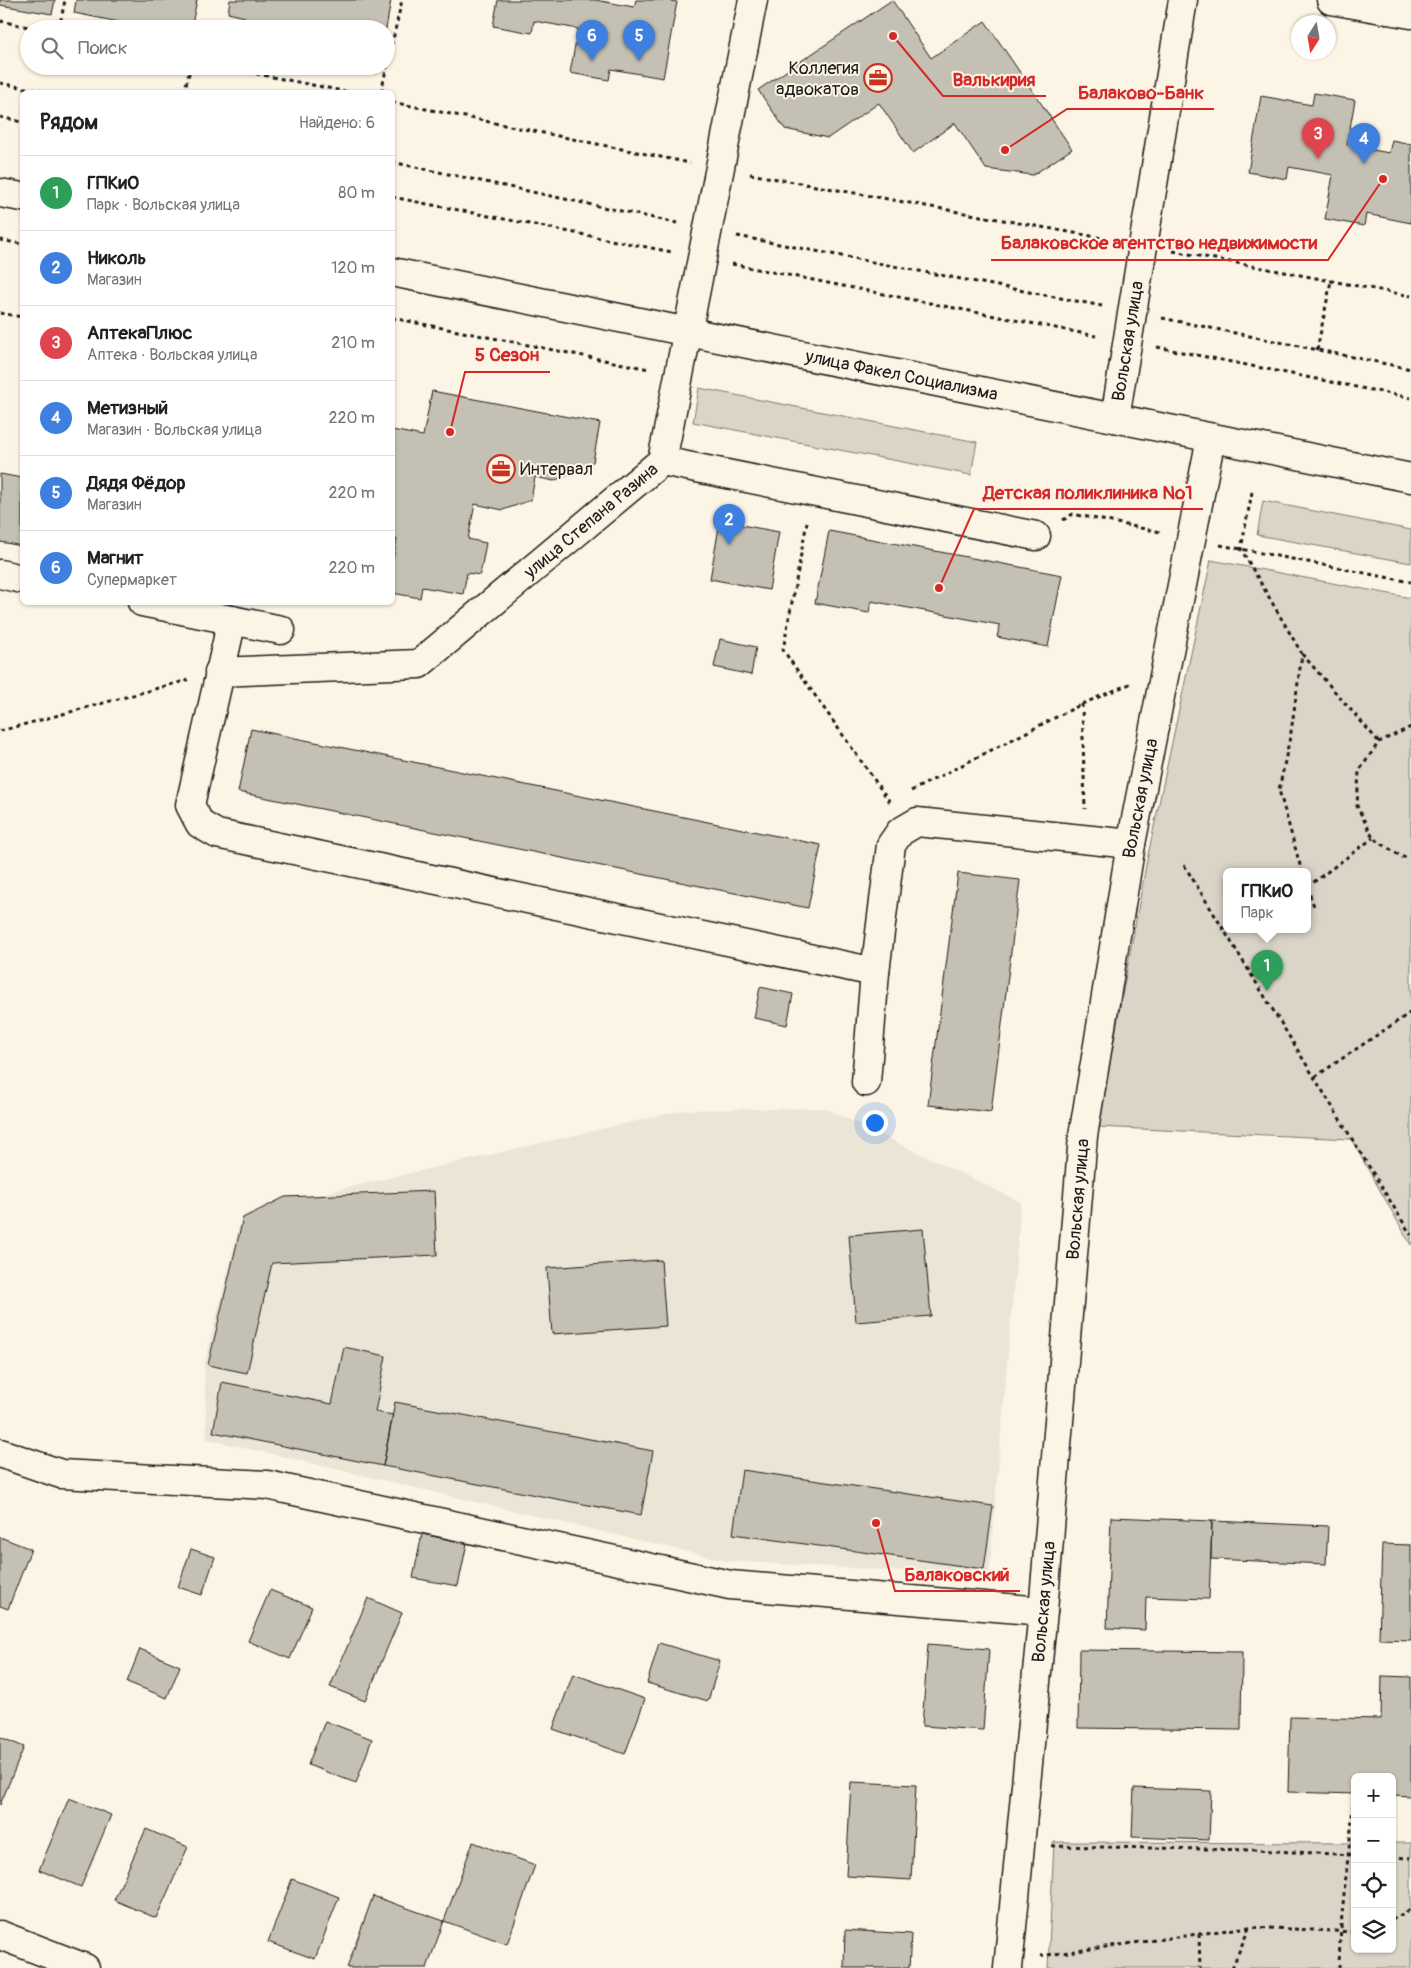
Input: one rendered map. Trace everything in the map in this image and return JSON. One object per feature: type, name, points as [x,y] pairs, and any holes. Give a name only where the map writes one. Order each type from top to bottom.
[{"type":"street","name":"улица Степана Разина","points":[[220,672],[419,664],[662,461],[753,0]]},
{"type":"street","name":"Вольская улица","points":[[1115,418],[1183,0]]},
{"type":"street","points":[[1331,0],[1411,14]]},
{"type":"street","points":[[0,193],[20,197]]},
{"type":"street","name":"улица Факел Социализма","points":[[395,273],[1411,478]]},
{"type":"street","name":"Вольская улица","points":[[1009,1964],[1043,1611],[1083,1136],[1130,844],[1211,438]]},
{"type":"street","points":[[662,461],[1036,536]]},
{"type":"street","points":[[0,574],[20,579]]},
{"type":"street","points":[[157,605],[281,630]]},
{"type":"street","points":[[232,620],[190,805],[200,824],[217,834],[875,972]]},
{"type":"street","points":[[866,1082],[875,972],[891,845],[900,832],[917,822],[1130,844]]},
{"type":"street","points":[[0,1453],[61,1474],[267,1485],[730,1585],[1043,1611]]},
{"type":"street","points":[[0,1935],[85,1968]]},
{"type":"path","points":[[62,20],[65,0]]},
{"type":"path","points":[[395,31],[402,0]]},
{"type":"path","points":[[0,21],[20,25]]},
{"type":"path","points":[[185,90],[189,75]]},
{"type":"path","points":[[262,75],[338,90]]},
{"type":"path","points":[[381,90],[385,75]]},
{"type":"path","points":[[0,83],[36,90]]},
{"type":"path","points":[[395,103],[721,169],[1411,296]]},
{"type":"path","points":[[0,117],[20,122]]},
{"type":"path","points":[[395,163],[708,230],[1132,312],[1411,369]]},
{"type":"path","points":[[0,240],[20,244]]},
{"type":"path","points":[[1317,350],[1331,281]]},
{"type":"path","points":[[0,313],[20,317]]},
{"type":"path","points":[[395,319],[679,376]]},
{"type":"path","points":[[1074,331],[1411,398]]},
{"type":"path","points":[[813,491],[783,650],[889,802],[897,798]]},
{"type":"path","points":[[1252,492],[1240,548],[1302,654],[1379,742]]},
{"type":"path","points":[[1036,536],[1073,514],[1411,582]]},
{"type":"path","points":[[1301,868],[1279,790],[1291,732],[1302,654]]},
{"type":"path","points":[[0,730],[220,672]]},
{"type":"path","points":[[906,793],[1082,704],[1136,682]]},
{"type":"path","points":[[1082,704],[1086,840]]},
{"type":"path","points":[[1411,727],[1379,742],[1359,771],[1357,806],[1373,838],[1402,857],[1411,857]]},
{"type":"path","points":[[1311,884],[1373,838]]},
{"type":"path","points":[[1184,865],[1223,928]]},
{"type":"path","points":[[1311,900],[1314,909]]},
{"type":"path","points":[[1226,933],[1411,1235]]},
{"type":"path","points":[[1315,1077],[1411,1012]]},
{"type":"path","points":[[1339,1968],[1340,1931],[1352,1818]]},
{"type":"path","points":[[1046,1846],[1254,1850],[1349,1855]]},
{"type":"path","points":[[1396,1857],[1411,1858]]},
{"type":"path","points":[[1396,1918],[1411,1909]]},
{"type":"path","points":[[1009,1964],[1249,1927],[1351,1932]]},
{"type":"path","points":[[1232,1968],[1249,1927]]},
{"type":"path","points":[[1199,1934],[1200,1968]]},
{"type":"shaded area","points":[[699,388],[977,442],[971,475],[693,422]]},
{"type":"shaded area","points":[[1263,501],[1411,530],[1411,563],[1257,535]]},
{"type":"shaded area","points":[[1211,560],[1411,598],[1411,1245],[1351,1139],[1098,1127],[1148,855]]},
{"type":"shaded area","points":[[825,1108],[1021,1202],[989,1576],[727,1561],[207,1439],[204,1366],[242,1215],[289,1201],[684,1110]]},
{"type":"shaded area","points":[[1054,1842],[1351,1843],[1351,1953],[1396,1953],[1396,1843],[1411,1843],[1411,1968],[1048,1968]]},
{"type":"building","points":[[0,0],[55,0],[52,14],[0,5]]},
{"type":"building","points":[[76,0],[197,0],[193,20],[109,20],[74,13]]},
{"type":"building","points":[[230,0],[391,0],[388,20],[244,20],[245,17],[228,13]]},
{"type":"building","points":[[498,0],[595,0],[634,7],[636,0],[677,2],[663,78],[611,69],[609,80],[570,73],[578,29],[534,21],[532,33],[493,26]]},
{"type":"building","points":[[892,0],[931,58],[985,21],[1072,149],[1033,175],[986,169],[955,123],[913,153],[879,103],[828,138],[785,129],[758,90]]},
{"type":"building","points":[[1314,93],[1355,100],[1347,145],[1389,153],[1392,140],[1411,144],[1411,223],[1366,214],[1364,226],[1325,219],[1333,175],[1289,167],[1287,179],[1248,172],[1261,96],[1312,105]]},
{"type":"building","points":[[432,391],[600,423],[593,462],[554,481],[535,477],[531,500],[503,510],[475,504],[468,539],[486,543],[480,575],[467,573],[463,594],[422,587],[420,598],[395,594],[395,548],[397,538],[395,538],[395,431],[423,436]]},
{"type":"building","points":[[0,474],[20,478],[20,546],[0,542]]},
{"type":"building","points":[[720,521],[779,532],[769,590],[710,579]]},
{"type":"building","points":[[829,531],[1062,575],[1048,647],[997,637],[1000,625],[871,601],[869,613],[815,603]]},
{"type":"building","points":[[720,639],[756,647],[751,675],[714,667]]},
{"type":"building","points":[[251,729],[821,845],[808,908],[238,792]]},
{"type":"building","points":[[958,873],[1020,880],[991,1112],[928,1105]]},
{"type":"building","points":[[760,987],[793,994],[787,1025],[754,1018]]},
{"type":"building","points":[[434,1191],[437,1255],[272,1263],[247,1373],[208,1365],[243,1218],[285,1197]]},
{"type":"building","points":[[923,1229],[931,1316],[856,1322],[849,1235]]},
{"type":"building","points":[[661,1260],[666,1326],[552,1334],[547,1268]]},
{"type":"building","points":[[344,1347],[386,1356],[375,1412],[393,1415],[383,1466],[213,1432],[222,1382],[332,1404]]},
{"type":"building","points":[[395,1402],[653,1451],[641,1515],[383,1466]]},
{"type":"building","points":[[742,1470],[993,1506],[984,1569],[733,1534]]},
{"type":"building","points":[[1111,1517],[1212,1521],[1209,1599],[1146,1597],[1145,1630],[1107,1628]]},
{"type":"building","points":[[1212,1521],[1328,1526],[1326,1564],[1211,1559]]},
{"type":"building","points":[[422,1534],[467,1543],[458,1586],[413,1578]]},
{"type":"building","points":[[0,1537],[31,1549],[8,1609],[0,1606]]},
{"type":"building","points":[[1382,1544],[1411,1545],[1411,1640],[1379,1639]]},
{"type":"building","points":[[191,1549],[215,1557],[202,1595],[178,1587]]},
{"type":"building","points":[[270,1590],[312,1607],[290,1659],[248,1641]]},
{"type":"building","points":[[368,1598],[402,1613],[365,1701],[330,1687]]},
{"type":"building","points":[[659,1643],[720,1661],[708,1701],[647,1683]]},
{"type":"building","points":[[928,1644],[989,1649],[983,1730],[922,1726]]},
{"type":"building","points":[[140,1649],[180,1666],[167,1698],[127,1682]]},
{"type":"building","points":[[1079,1650],[1242,1652],[1241,1730],[1078,1728]]},
{"type":"building","points":[[573,1674],[645,1699],[625,1754],[553,1729]]},
{"type":"building","points":[[1382,1676],[1411,1677],[1411,1796],[1396,1795],[1396,1773],[1351,1773],[1351,1794],[1288,1792],[1290,1717],[1381,1719]]},
{"type":"building","points":[[325,1721],[372,1739],[356,1783],[308,1765]]},
{"type":"building","points":[[0,1737],[24,1747],[0,1805]]},
{"type":"building","points":[[851,1782],[916,1785],[911,1880],[846,1876]]},
{"type":"building","points":[[1134,1788],[1211,1791],[1209,1840],[1132,1837]]},
{"type":"building","points":[[69,1798],[111,1815],[81,1887],[39,1870]]},
{"type":"building","points":[[146,1829],[188,1847],[156,1918],[114,1900]]},
{"type":"building","points":[[473,1842],[535,1865],[507,1944],[444,1921]]},
{"type":"building","points":[[292,1879],[339,1897],[315,1959],[268,1942]]},
{"type":"building","points":[[373,1896],[444,1921],[427,1968],[347,1968]]},
{"type":"building","points":[[845,1930],[911,1934],[909,1968],[844,1968]]},
{"type":"place","name":"Валькирия","points":[[893,36]]},
{"type":"place","name":"Магнит","points":[[592,61]]},
{"type":"place","name":"Дядя Фёдор","points":[[639,61]]},
{"type":"place","name":"Коллегия адвокатов","points":[[878,78]]},
{"type":"place","name":"Балаково-Банк","points":[[1005,150]]},
{"type":"place","name":"АптекаПлюс","points":[[1318,159]]},
{"type":"place","name":"Метизный","points":[[1364,164]]},
{"type":"place","name":"Балаковское агентство недвижимости","points":[[1383,179]]},
{"type":"place","name":"5 Сезон","points":[[450,432]]},
{"type":"place","name":"Интервал","points":[[501,469]]},
{"type":"place","name":"Николь","points":[[729,545]]},
{"type":"place","name":"Детская поликлиника №1","points":[[939,588]]},
{"type":"place","name":"ГПКиО","points":[[1267,991]]},
{"type":"place","name":"Балаковский","points":[[876,1523]]}]
